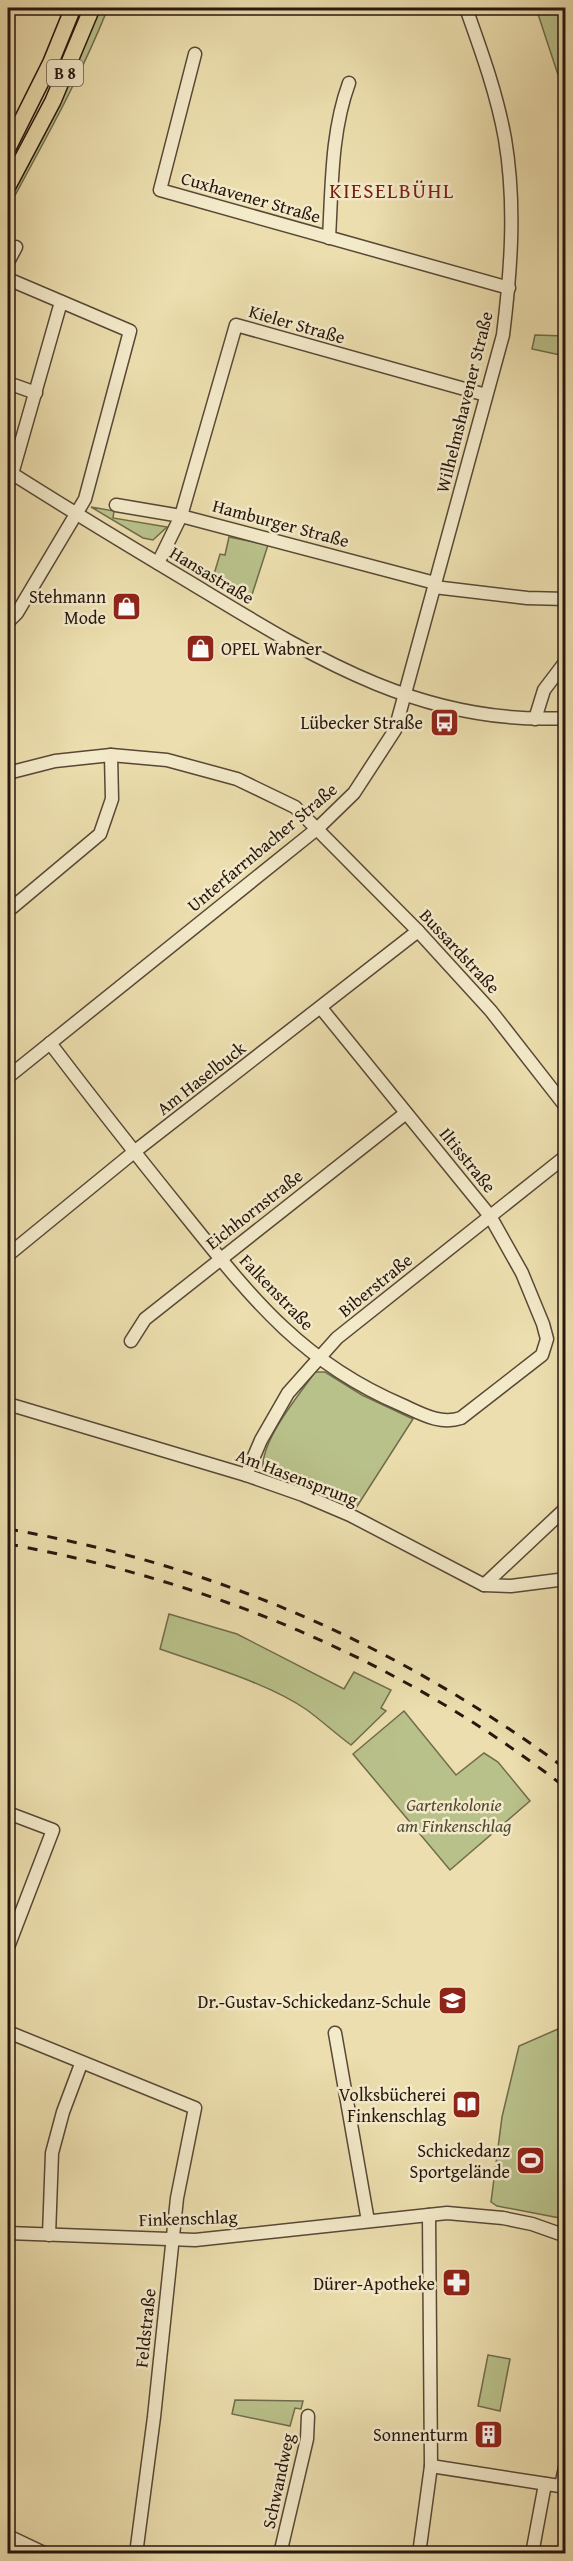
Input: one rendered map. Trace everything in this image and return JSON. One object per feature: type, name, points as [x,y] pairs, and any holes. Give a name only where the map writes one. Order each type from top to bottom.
[{"type":"main road","name":"B 8","points":[[8,148],[51,62],[74,8]]},
{"type":"main road","name":"B 8","points":[[8,186],[53,101],[92,8]]},
{"type":"street","name":"Wilhelmshavener Straße","points":[[405,697],[503,335],[509,288],[513,218],[505,139],[483,56],[466,8]]},
{"type":"street","name":"Cuxhavener Straße","points":[[195,54],[160,190],[509,288]]},
{"type":"street","name":"Cuxhavener Straße","points":[[329,238],[335,144],[342,101],[349,83]]},
{"type":"street","points":[[8,262],[16,247]]},
{"type":"street","points":[[8,279],[130,331],[85,499],[77,516],[17,613],[8,622]]},
{"type":"street","points":[[10,472],[36,393],[61,302]]},
{"type":"street","name":"Kieler Straße","points":[[158,563],[181,516],[236,325],[486,395]]},
{"type":"street","points":[[8,383],[36,393]]},
{"type":"street","name":"Hansastraße","points":[[10,472],[77,516],[322,660],[405,697]]},
{"type":"street","name":"Hamburger Straße","points":[[116,506],[181,516],[434,585],[527,598],[566,599]]},
{"type":"street","points":[[535,719],[544,690],[566,662]]},
{"type":"street","points":[[405,697],[460,712],[535,719],[566,718]]},
{"type":"street","name":"Unterfarrnbacher Straße","points":[[8,1077],[318,828],[367,778],[395,729],[405,697]]},
{"type":"street","points":[[8,911],[100,834],[112,799],[111,755]]},
{"type":"street","name":"Bussardstraße","points":[[8,773],[55,761],[111,755],[167,760],[237,778],[296,807],[418,931],[491,1011],[566,1107]]},
{"type":"street","name":"Am Haselbuck","points":[[8,1255],[134,1152],[418,931]]},
{"type":"street","name":"Iltisstraße","points":[[321,1008],[490,1216],[522,1272],[543,1324],[547,1339],[542,1354]]},
{"type":"street","name":"Falkenstraße","points":[[50,1043],[220,1258],[273,1319],[319,1358],[380,1396],[447,1422],[462,1418],[542,1354]]},
{"type":"street","name":"Eichhornstraße","points":[[131,1341],[146,1319],[220,1258],[406,1113]]},
{"type":"street","name":"Biberstraße","points":[[246,1475],[261,1440],[288,1393],[337,1338],[566,1156]]},
{"type":"street","name":"Am Hasensprung","points":[[8,1404],[246,1475],[303,1495],[350,1515],[484,1585],[511,1586],[566,1579]]},
{"type":"street","points":[[484,1585],[566,1508]]},
{"type":"street","points":[[8,1813],[53,1830],[8,1947]]},
{"type":"street","points":[[8,2032],[81,2064],[63,2112],[52,2153],[49,2235]]},
{"type":"street","points":[[335,2033],[368,2221]]},
{"type":"street","name":"Feldstraße","points":[[81,2064],[195,2108],[182,2168],[136,2553]]},
{"type":"street","name":"Finkenschlag","points":[[8,2234],[173,2240],[206,2239],[429,2215],[484,2214],[532,2224],[566,2236]]},
{"type":"street","points":[[419,2553],[431,2466],[429,2215]]},
{"type":"street","name":"Schwandweg","points":[[280,2553],[307,2439],[308,2416]]},
{"type":"street","points":[[431,2466],[563,2487],[566,2463]]},
{"type":"street","points":[[532,2553],[545,2484]]},
{"type":"street","points":[[8,2536],[46,2553]]},
{"type":"green space","points":[[100,8],[108,8],[86,60],[8,208],[8,201],[66,89]]},
{"type":"green space","points":[[536,8],[565,8],[565,96]]},
{"type":"green space","points":[[535,335],[565,336],[565,356],[532,349]]},
{"type":"green space","points":[[91,507],[114,511],[113,518],[167,527],[153,540],[143,538]]},
{"type":"green space","points":[[229,537],[268,545],[249,604],[212,581],[220,554],[225,555]]},
{"type":"green space","points":[[315,1372],[325,1372],[362,1395],[413,1419],[356,1508],[263,1468],[264,1457],[274,1431]]},
{"type":"green space","points":[[169,1614],[237,1634],[344,1689],[354,1672],[391,1690],[381,1708],[386,1711],[351,1745],[307,1710],[274,1691],[236,1675],[160,1649]]},
{"type":"green space","name":"Gartenkolonie am Finkenschlag","points":[[404,1711],[456,1775],[484,1753],[498,1762],[530,1801],[450,1870],[353,1754]]},
{"type":"green space","name":"Schickedanz Sportgelände","points":[[565,2026],[565,2219],[497,2206],[491,2202],[502,2117],[519,2046]]},
{"type":"green space","points":[[488,2355],[510,2359],[500,2411],[478,2406]]},
{"type":"green space","points":[[235,2400],[303,2401],[301,2409],[295,2408],[290,2426],[232,2414]]},
{"type":"railway","points":[[8,1529],[84,1544],[159,1564],[301,1615],[369,1647],[436,1683],[502,1724],[566,1769]]},
{"type":"railway","points":[[8,1544],[84,1560],[158,1580],[231,1604],[302,1632],[371,1664],[438,1701],[503,1742],[566,1788]]},
{"type":"place","name":"Stehmann Mode","points":[[127,606]]},
{"type":"place","name":"OPEL Wabner","points":[[200,648]]},
{"type":"place","name":"Lübecker Straße","points":[[444,722]]},
{"type":"place","name":"Dr.-Gustav-Schickedanz-Schule","points":[[452,2001]]},
{"type":"place","name":"Volksbücherei Finkenschlag","points":[[467,2104]]},
{"type":"place","name":"Schickedanz Sportgelände","points":[[531,2160]]},
{"type":"place","name":"Dürer-Apotheke","points":[[456,2283]]},
{"type":"place","name":"Sonnenturm","points":[[489,2434]]},
{"type":"district","name":"KIESELBÜHL","points":[[392,190]]}]
